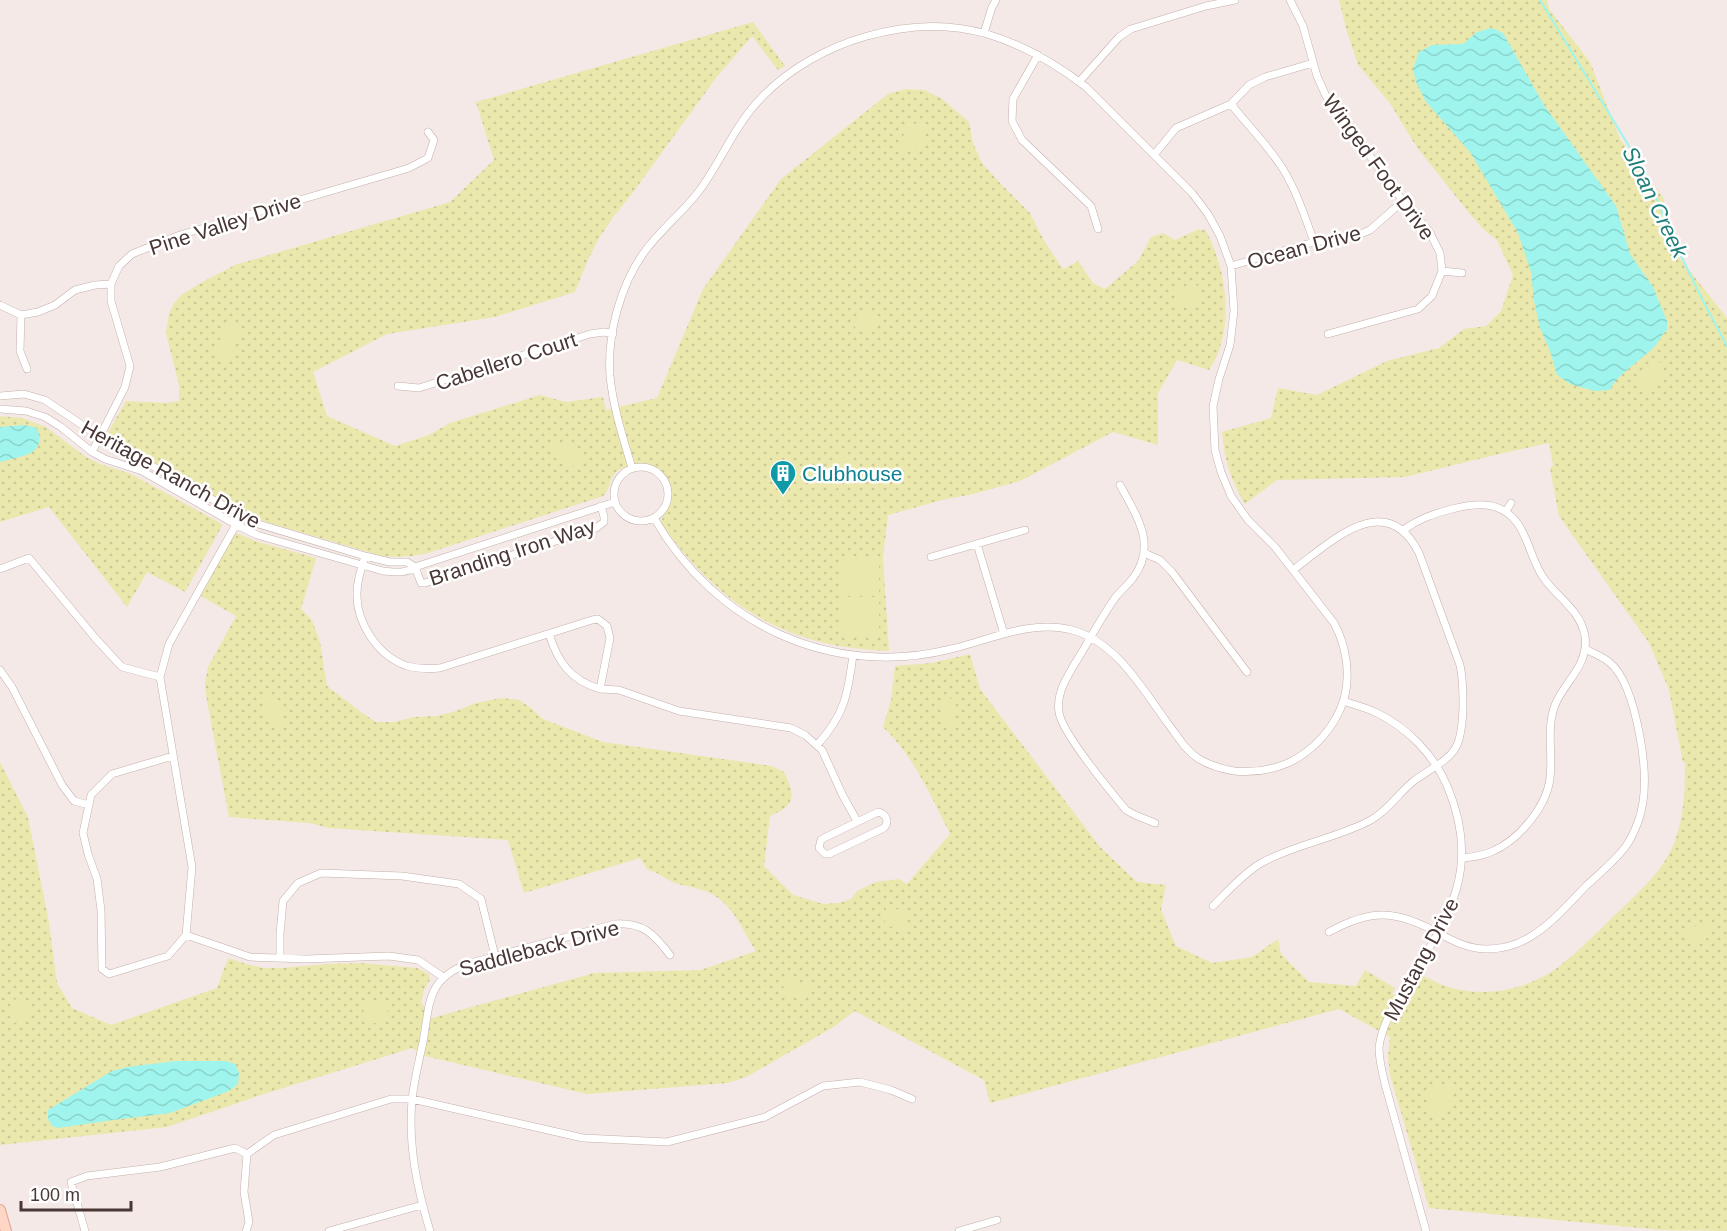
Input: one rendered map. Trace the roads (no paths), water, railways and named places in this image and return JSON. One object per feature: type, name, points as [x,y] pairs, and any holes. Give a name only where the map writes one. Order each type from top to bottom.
[{"type":"main road","points":[[0,1210],[6,1231]]},
{"type":"street","points":[[984,33],[996,0]]},
{"type":"street","points":[[1079,82],[1119,36],[1131,29],[1205,3],[1235,0]]},
{"type":"street","name":"Winged Foot Drive","points":[[1290,0],[1303,26],[1326,96],[1429,231],[1440,253],[1442,271]]},
{"type":"street","points":[[632,468],[614,403],[610,358],[613,334],[624,290],[638,261],[697,194],[735,130],[753,107],[786,76],[810,60],[856,39],[882,32],[938,27],[984,33],[1012,42],[1065,71],[1092,92],[1192,193],[1208,214],[1220,236],[1230,266],[1234,297],[1230,345],[1213,406],[1215,450],[1226,485],[1238,506],[1253,526],[1275,547],[1334,623],[1342,641],[1347,667],[1343,701],[1332,723],[1318,742],[1292,761],[1252,772],[1220,768],[1200,759],[1186,748],[1128,670],[1110,651],[1091,637],[1064,628],[1044,626],[923,655],[889,657],[853,655],[808,645],[771,631],[741,613],[711,590],[672,547],[654,518]]},
{"type":"street","points":[[1038,55],[1013,99],[1012,121],[1022,140],[1091,206],[1098,229]]},
{"type":"street","points":[[1154,155],[1176,128],[1231,104],[1249,85],[1265,77],[1314,63]]},
{"type":"street","points":[[1231,104],[1283,169],[1300,202],[1314,242]]},
{"type":"street","name":"Pine Valley Drive","points":[[111,284],[119,266],[132,254],[161,242],[409,168],[428,158],[434,140],[428,132]]},
{"type":"street","name":"Ocean Drive","points":[[1230,266],[1314,242],[1351,238],[1370,230],[1404,201]]},
{"type":"street","points":[[1328,334],[1418,309],[1432,296],[1442,271],[1462,273]]},
{"type":"street","points":[[0,305],[21,315],[38,312],[55,305],[75,290],[111,284],[111,302],[130,366],[126,387],[92,452]]},
{"type":"street","points":[[21,315],[21,351],[27,369]]},
{"type":"street","name":"Cabellero Court","points":[[398,386],[419,388],[590,334],[604,332],[613,334]]},
{"type":"street","name":"Heritage Ranch Drive","points":[[0,396],[15,394],[38,397],[100,437],[241,516],[266,527],[365,556],[390,562],[407,562],[415,567]]},
{"type":"street","name":"Heritage Ranch Drive","points":[[0,409],[26,411],[45,417],[92,452],[105,459],[142,471],[257,535],[362,566],[397,572],[409,571],[415,567],[615,502]]},
{"type":"street","points":[[632,468],[650,468],[664,479],[668,496],[666,505],[654,518],[638,521],[631,519],[624,515],[615,502],[614,494],[619,478],[632,468]]},
{"type":"street","points":[[1120,485],[1142,526],[1144,535],[1142,564],[1113,600],[1063,685],[1058,704],[1059,714],[1068,733],[1126,810],[1155,823]]},
{"type":"street","points":[[1506,511],[1511,503]]},
{"type":"street","points":[[1402,531],[1426,516],[1470,505],[1487,504],[1506,511],[1523,532],[1545,580],[1574,610],[1584,634],[1585,649],[1580,667],[1561,694],[1552,713],[1550,778],[1548,789],[1540,806],[1528,823],[1502,847],[1487,854],[1462,858]]},
{"type":"street","name":"Branding Iron Way","points":[[415,567],[418,579],[425,584],[585,532],[604,522],[601,506]]},
{"type":"street","points":[[173,756],[112,774],[91,795],[84,833],[100,899],[102,969],[109,974],[168,956],[186,935],[192,867],[160,677],[169,644],[241,516]]},
{"type":"street","points":[[1213,906],[1254,868],[1280,854],[1373,819],[1408,786],[1455,750],[1462,735],[1462,673],[1419,553],[1409,537],[1383,522],[1357,525],[1293,570]]},
{"type":"street","points":[[931,557],[1025,531]]},
{"type":"street","points":[[977,544],[1004,634]]},
{"type":"street","points":[[1144,553],[1160,561],[1172,572],[1247,672]]},
{"type":"street","points":[[365,556],[357,593],[358,606],[366,631],[383,651],[406,666],[440,668],[598,619],[607,626],[610,638],[600,689]]},
{"type":"street","points":[[0,569],[29,558],[122,667],[160,677]]},
{"type":"street","points":[[549,634],[558,659],[566,669],[584,683],[600,689],[619,690],[679,711],[791,728],[805,735],[818,745],[826,757],[857,821]]},
{"type":"street","points":[[1329,932],[1356,919],[1375,915],[1395,915],[1412,920],[1453,942],[1472,948],[1495,949],[1521,942],[1532,936],[1619,855],[1632,835],[1641,813],[1644,786],[1643,756],[1637,721],[1616,669],[1610,662],[1585,649]]},
{"type":"street","points":[[818,745],[836,723],[841,712],[848,689],[853,655]]},
{"type":"street","points":[[0,670],[12,687],[62,785],[74,801],[89,805]]},
{"type":"street","name":"Mustang Drive","points":[[1343,701],[1377,713],[1401,728],[1422,748],[1443,776],[1457,811],[1461,833],[1462,858],[1458,886],[1452,904],[1439,934],[1390,1015],[1379,1049],[1381,1069],[1426,1231]]},
{"type":"street","points":[[878,812],[888,820],[884,828],[828,854],[819,848],[820,840],[857,821],[878,812]]},
{"type":"street","points":[[280,958],[284,901],[298,883],[321,873],[402,876],[459,884],[481,899],[495,956]]},
{"type":"street","name":"Saddleback Drive","points":[[430,1231],[422,1205],[413,1157],[412,1099],[431,995],[442,977],[458,968],[495,956],[605,926],[624,923],[634,924],[652,933],[670,955]]},
{"type":"street","points":[[186,935],[250,957],[306,959],[389,956],[418,960],[442,977]]},
{"type":"street","points":[[247,1154],[274,1135],[391,1099],[412,1099],[584,1138],[667,1142],[765,1117],[823,1086],[860,1082],[912,1098]]},
{"type":"street","points":[[86,1231],[70,1182],[96,1175],[160,1167],[235,1148],[247,1154]]},
{"type":"street","points":[[246,1231],[249,1222],[244,1192],[247,1154]]},
{"type":"street","points":[[329,1231],[422,1205]]},
{"type":"street","points":[[959,1231],[997,1220]]},
{"type":"water","points":[[1492,28],[1503,33],[1544,105],[1616,206],[1630,254],[1653,287],[1667,321],[1667,330],[1655,346],[1623,374],[1610,390],[1594,391],[1570,384],[1557,375],[1540,328],[1531,272],[1518,233],[1470,152],[1426,102],[1416,82],[1413,69],[1419,52],[1432,45],[1463,44],[1477,32]]},
{"type":"water","points":[[24,425],[37,428],[39,444],[30,453],[0,462],[0,427]]},
{"type":"water","points":[[176,1061],[226,1061],[235,1064],[239,1073],[238,1084],[229,1091],[170,1113],[58,1128],[52,1126],[48,1119],[48,1110],[112,1071]]},
{"type":"waterway","name":"Sloan Creek","points":[[1540,0],[1649,179],[1671,235],[1727,346]]},
{"type":"place","name":"Clubhouse","points":[[783,496]]}]
